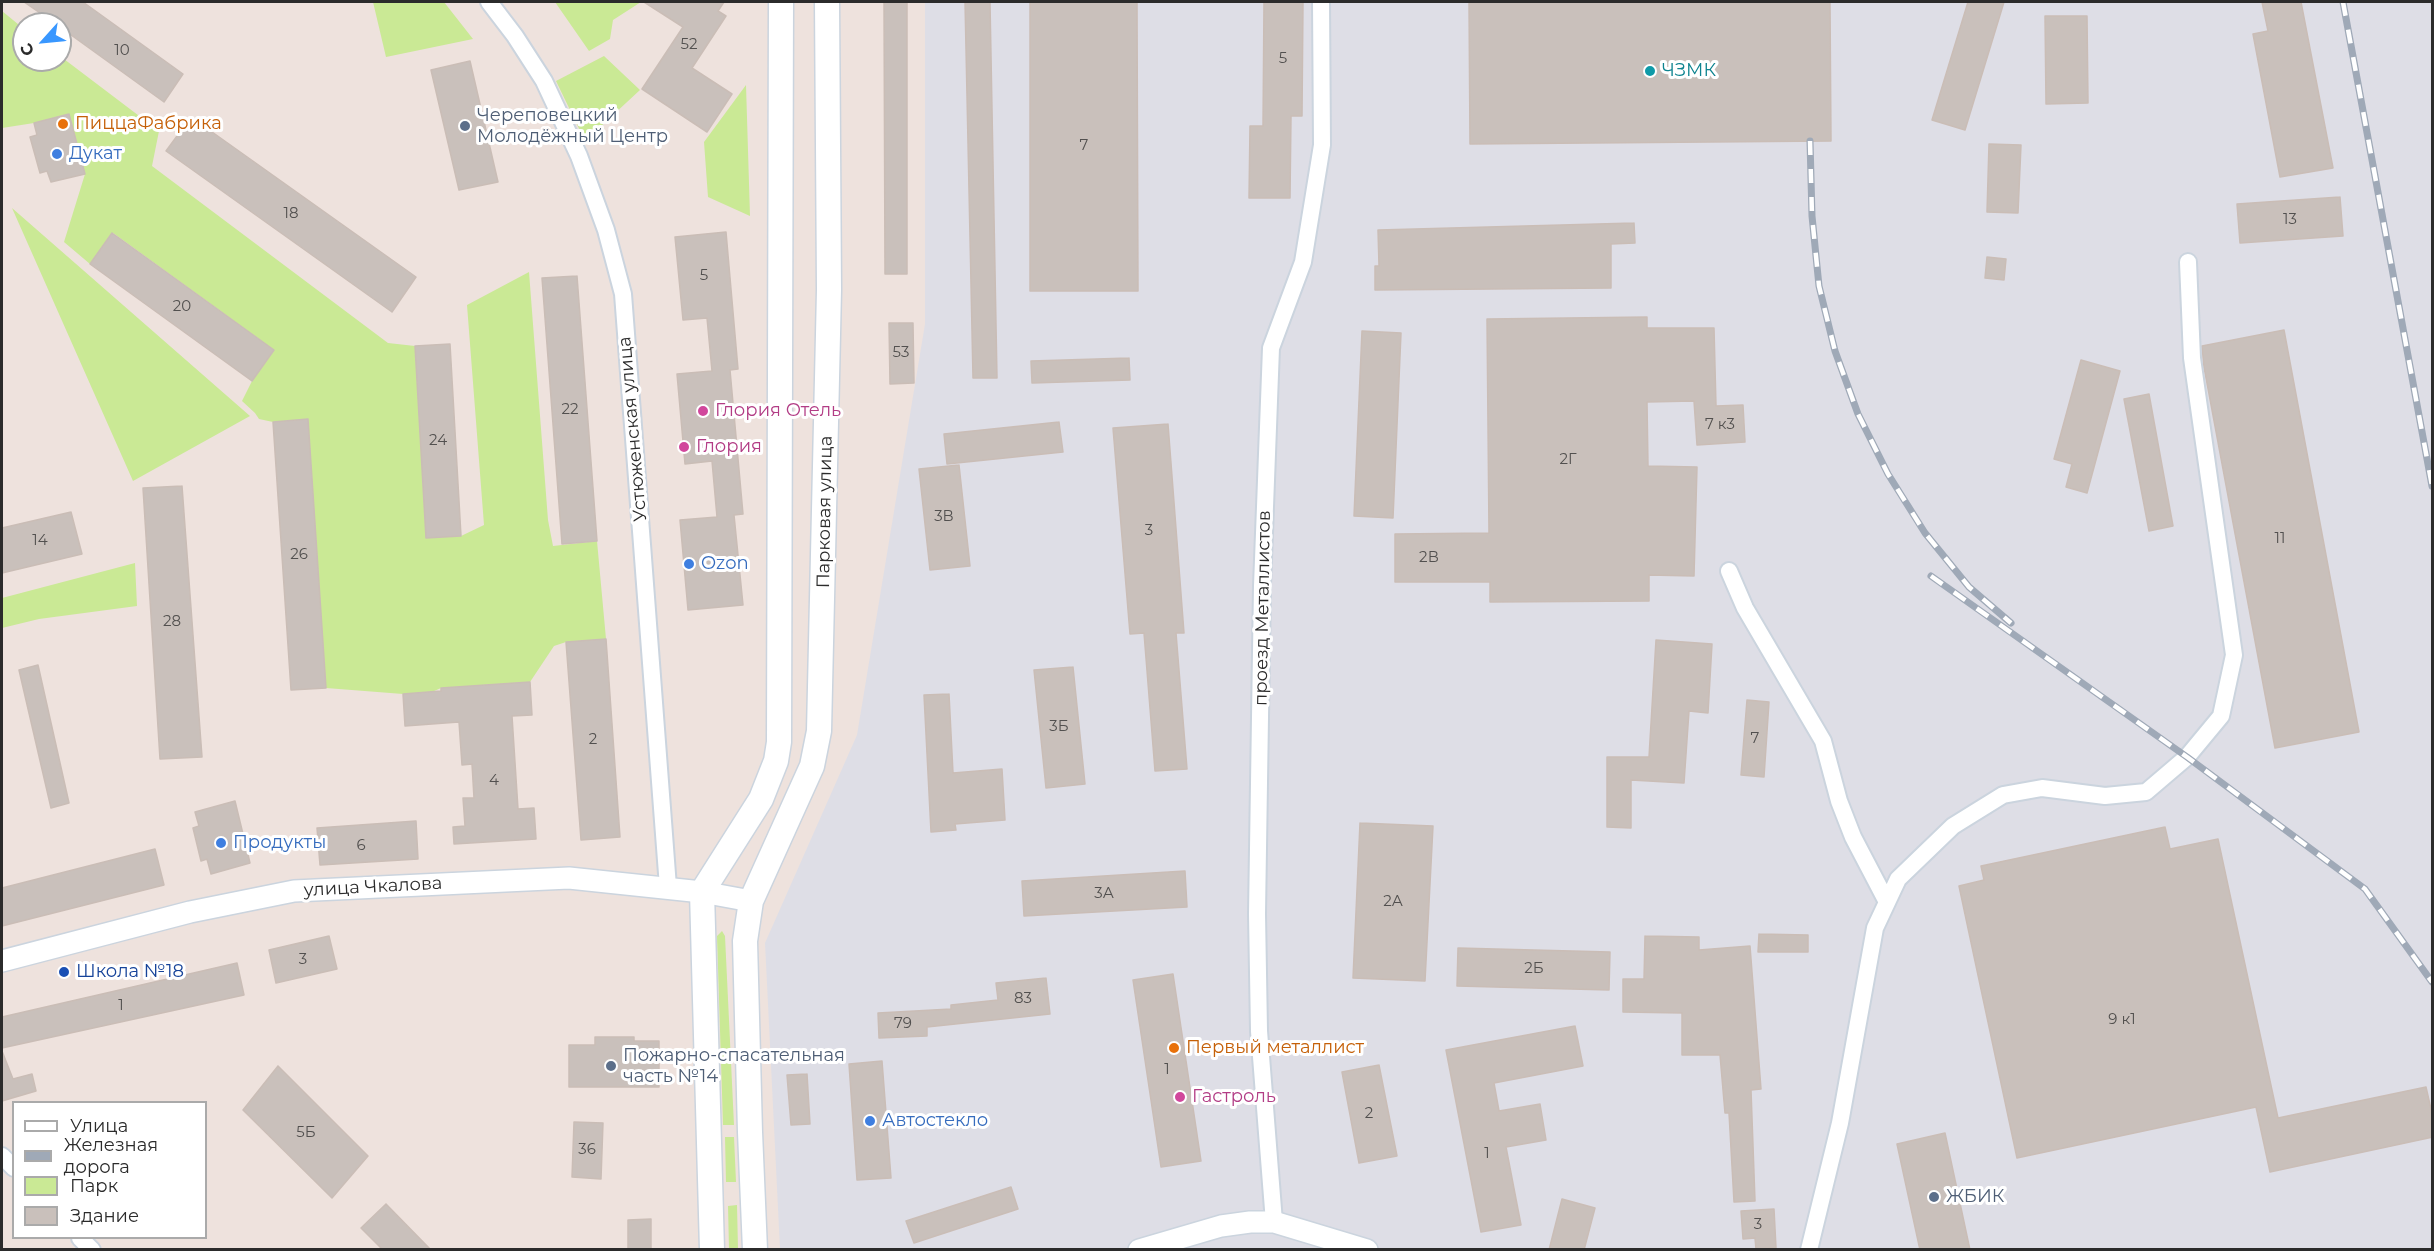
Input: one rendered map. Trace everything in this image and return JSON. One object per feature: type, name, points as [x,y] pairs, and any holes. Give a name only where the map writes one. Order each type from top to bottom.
[{"type":"main road","points":[[712,1250],[702,892],[761,799],[776,761],[779,742],[781,2]]},
{"type":"main road","name":"Парковая улица","points":[[751,901],[812,766],[819,731],[829,290],[827,2]]},
{"type":"main road","points":[[751,901],[745,941],[755,1250]]},
{"type":"street","name":"Устюженская улица","points":[[489,2],[515,36],[544,81],[579,156],[606,230],[623,294],[668,887]]},
{"type":"street","name":"проезд Металлистов","points":[[1274,1222],[1259,1031],[1257,915],[1262,586],[1271,348],[1303,262],[1322,145],[1321,2]]},
{"type":"street","points":[[1809,1250],[1840,1123],[1875,928],[1898,879],[1953,826],[2003,795],[2042,788],[2105,796],[2146,792],[2187,757],[2222,716],[2234,655],[2192,358],[2188,262]]},
{"type":"street","points":[[1729,571],[1744,608],[1823,741],[1839,801],[1853,837],[1887,902]]},
{"type":"street","name":"улица Чкалова","points":[[2,961],[190,912],[294,891],[569,878],[668,887],[751,901]]},
{"type":"street","points":[[1139,1250],[1221,1226],[1250,1222],[1274,1222],[1367,1250]]},
{"type":"street","points":[[81,1239],[92,1250]]},
{"type":"shaded area","points":[[925,2],[2432,2],[2432,1249],[780,1249],[765,943],[857,735],[925,324]]},
{"type":"green space","points":[[373,2],[444,2],[473,39],[386,57]]},
{"type":"green space","points":[[555,2],[641,2],[613,20],[610,39],[589,51]]},
{"type":"green space","points":[[2,11],[12,19],[12,72],[72,72],[72,65],[159,131],[152,166],[388,343],[415,346],[427,538],[461,536],[484,525],[467,305],[529,272],[548,520],[553,546],[597,541],[606,639],[566,642],[554,646],[530,682],[441,688],[432,692],[403,694],[326,688],[308,419],[273,422],[259,419],[242,401],[252,381],[274,350],[113,233],[90,264],[64,242],[85,174],[69,114],[2,128]]},
{"type":"green space","points":[[604,56],[640,90],[585,141],[556,81]]},
{"type":"green space","points":[[746,85],[750,216],[708,197],[704,142]]},
{"type":"green space","points":[[12,208],[250,416],[133,481]]},
{"type":"green space","points":[[135,563],[137,606],[39,619],[2,628],[2,598]]},
{"type":"green space","points":[[722,931],[725,936],[734,1125],[723,1125],[717,936]]},
{"type":"green space","points":[[725,1137],[734,1137],[736,1182],[726,1182]]},
{"type":"green space","points":[[737,1205],[738,1249],[729,1249],[728,1206]]},
{"type":"building","points":[[24,2],[83,2],[183,74],[164,102],[72,36],[72,12],[39,12]]},
{"type":"building","points":[[644,2],[724,2],[718,11],[726,16],[692,68],[732,94],[707,132],[642,89],[683,27]]},
{"type":"building","points":[[884,2],[907,2],[907,274],[885,274]]},
{"type":"building","points":[[965,2],[990,2],[997,378],[973,378]]},
{"type":"building","points":[[1030,2],[1137,2],[1138,291],[1030,291]]},
{"type":"building","points":[[1264,2],[1303,2],[1302,116],[1291,116],[1290,198],[1249,198],[1250,126],[1263,126]]},
{"type":"building","name":"ЧЗМК","points":[[1469,2],[1830,2],[1831,141],[1470,144]]},
{"type":"building","points":[[1968,2],[2004,2],[1965,130],[1932,120]]},
{"type":"building","points":[[2262,2],[2301,2],[2333,168],[2280,177],[2253,34],[2268,31]]},
{"type":"building","points":[[2045,16],[2087,16],[2088,103],[2046,104]]},
{"type":"building","name":"Череповецкий Молодёжный Центр","points":[[470,61],[498,182],[459,190],[431,70]]},
{"type":"building","name":"Дукат","points":[[69,114],[85,174],[51,182],[47,171],[40,173],[30,137],[37,135],[34,123]]},
{"type":"building","points":[[191,117],[416,277],[392,312],[166,151]]},
{"type":"building","points":[[1989,144],[2021,145],[2018,213],[1987,212]]},
{"type":"building","points":[[2340,197],[2343,236],[2240,243],[2237,204]]},
{"type":"building","points":[[1634,223],[1635,243],[1611,244],[1611,288],[1375,290],[1375,266],[1379,266],[1378,230]]},
{"type":"building","points":[[726,232],[738,369],[730,370],[743,514],[734,515],[743,605],[688,610],[680,520],[717,517],[712,461],[685,464],[677,374],[712,371],[707,318],[683,320],[675,237]]},
{"type":"building","points":[[112,233],[274,350],[252,381],[90,264]]},
{"type":"building","points":[[1987,257],[2006,259],[2004,280],[1985,278]]},
{"type":"building","points":[[577,276],[597,541],[562,544],[542,278]]},
{"type":"building","points":[[1647,317],[1647,328],[1714,328],[1716,406],[1743,405],[1745,442],[1697,445],[1694,401],[1647,402],[1648,466],[1697,467],[1694,576],[1649,575],[1649,601],[1490,602],[1490,582],[1395,582],[1395,534],[1489,533],[1487,319]]},
{"type":"building","points":[[889,323],[913,323],[914,383],[890,384]]},
{"type":"building","points":[[2284,330],[2359,732],[2275,748],[2202,346]]},
{"type":"building","points":[[1362,331],[1401,333],[1393,518],[1354,516]]},
{"type":"building","points":[[450,344],[461,536],[426,538],[415,346]]},
{"type":"building","points":[[1129,358],[1130,380],[1032,383],[1031,361]]},
{"type":"building","points":[[2081,360],[2120,371],[2087,493],[2066,487],[2072,464],[2054,459]]},
{"type":"building","points":[[2149,394],[2173,526],[2149,531],[2124,399]]},
{"type":"building","points":[[308,419],[326,688],[291,690],[273,422]]},
{"type":"building","points":[[1059,422],[1063,452],[947,464],[944,434]]},
{"type":"building","points":[[1168,424],[1184,633],[1176,633],[1187,769],[1155,771],[1144,633],[1130,634],[1113,428]]},
{"type":"building","points":[[959,465],[970,566],[930,570],[919,469]]},
{"type":"building","points":[[182,486],[202,757],[160,759],[143,488]]},
{"type":"building","points":[[71,512],[82,554],[2,573],[2,528]]},
{"type":"building","points":[[606,639],[620,837],[581,840],[566,642]]},
{"type":"building","points":[[1656,640],[1712,644],[1708,713],[1689,711],[1684,783],[1631,780],[1631,828],[1607,827],[1607,757],[1649,757]]},
{"type":"building","points":[[38,665],[69,803],[51,808],[19,670]]},
{"type":"building","points":[[1073,667],[1085,784],[1046,788],[1034,670]]},
{"type":"building","points":[[530,682],[532,715],[512,716],[518,809],[534,808],[536,839],[454,844],[453,827],[465,826],[463,798],[474,798],[472,764],[462,765],[459,722],[405,726],[403,694],[441,691],[441,688]]},
{"type":"building","points":[[949,694],[953,773],[1002,769],[1005,820],[955,824],[956,830],[931,832],[924,695]]},
{"type":"building","points":[[1747,700],[1769,702],[1764,777],[1741,775]]},
{"type":"building","name":"Продукты","points":[[235,801],[250,863],[211,874],[207,859],[201,861],[193,828],[199,826],[195,812]]},
{"type":"building","points":[[416,821],[418,859],[320,865],[317,828]]},
{"type":"building","points":[[1360,823],[1433,826],[1425,981],[1353,978]]},
{"type":"building","points":[[2165,827],[2170,849],[2218,839],[2278,1118],[2426,1087],[2433,1118],[2433,1137],[2270,1172],[2256,1107],[2017,1158],[1959,886],[1984,880],[1981,866]]},
{"type":"building","points":[[155,849],[164,885],[2,926],[2,888]]},
{"type":"building","points":[[1185,871],[1187,907],[1024,916],[1022,881]]},
{"type":"building","points":[[1759,934],[1808,935],[1808,952],[1758,952]]},
{"type":"building","points":[[329,936],[337,969],[276,983],[269,950]]},
{"type":"building","points":[[1645,936],[1699,937],[1699,950],[1750,946],[1761,1089],[1751,1090],[1755,1201],[1734,1202],[1729,1113],[1725,1113],[1720,1055],[1682,1055],[1682,1013],[1623,1012],[1623,979],[1644,979]]},
{"type":"building","points":[[1458,948],[1610,952],[1609,990],[1457,986]]},
{"type":"building","points":[[237,963],[244,995],[2,1048],[2,1017]]},
{"type":"building","points":[[1173,974],[1201,1161],[1161,1167],[1133,980]]},
{"type":"building","points":[[1046,978],[1050,1014],[927,1027],[927,1036],[879,1038],[878,1013],[951,1009],[951,1005],[998,1000],[996,983]]},
{"type":"building","points":[[1575,1026],[1583,1066],[1494,1083],[1499,1111],[1540,1104],[1546,1140],[1506,1147],[1521,1225],[1481,1232],[1446,1050]]},
{"type":"building","points":[[595,1037],[634,1037],[634,1041],[659,1041],[659,1087],[569,1087],[569,1045],[595,1045]]},
{"type":"building","points":[[2,1051],[13,1079],[32,1074],[36,1091],[2,1101]]},
{"type":"building","name":"Автостекло","points":[[882,1061],[891,1178],[857,1180],[849,1064]]},
{"type":"building","points":[[1379,1065],[1397,1156],[1359,1163],[1342,1072]]},
{"type":"building","points":[[278,1066],[368,1156],[332,1198],[243,1110]]},
{"type":"building","points":[[807,1074],[810,1124],[791,1125],[787,1075]]},
{"type":"building","points":[[574,1122],[603,1123],[601,1179],[572,1177]]},
{"type":"building","name":"ЖБИК","points":[[1945,1133],[1970,1250],[1920,1250],[1897,1144]]},
{"type":"building","points":[[1011,1187],[1018,1209],[914,1243],[906,1221]]},
{"type":"building","points":[[1562,1199],[1595,1208],[1584,1250],[1549,1250]]},
{"type":"building","points":[[386,1204],[431,1250],[383,1250],[361,1228]]},
{"type":"building","points":[[1774,1209],[1776,1248],[1756,1249],[1755,1238],[1743,1239],[1741,1211]]},
{"type":"building","points":[[651,1219],[651,1250],[628,1250],[628,1220]]},
{"type":"railway","points":[[2343,2],[2432,486]]},
{"type":"railway","points":[[1810,141],[1812,216],[1819,286],[1835,351],[1858,414],[1888,474],[1925,533],[1969,587],[2011,623]]},
{"type":"railway","points":[[1931,576],[2187,757],[2365,889],[2432,982]]},
{"type":"place","name":"ЧЗМК","points":[[1650,71]]},
{"type":"place","name":"ПиццаФабрика","points":[[63,124]]},
{"type":"place","name":"Череповецкий Молодёжный Центр","points":[[465,126]]},
{"type":"place","name":"Дукат","points":[[57,154]]},
{"type":"place","name":"Глория Отель","points":[[703,411]]},
{"type":"place","name":"Глория","points":[[684,447]]},
{"type":"place","name":"Ozon","points":[[689,564]]},
{"type":"place","name":"Продукты","points":[[221,843]]},
{"type":"place","name":"Школа №18","points":[[64,972]]},
{"type":"place","name":"Первый металлист","points":[[1174,1048]]},
{"type":"place","name":"Пожарно-спасательная часть №14","points":[[611,1066]]},
{"type":"place","name":"Гастроль","points":[[1180,1097]]},
{"type":"place","name":"Автостекло","points":[[870,1121]]},
{"type":"place","name":"ЖБИК","points":[[1934,1197]]}]
